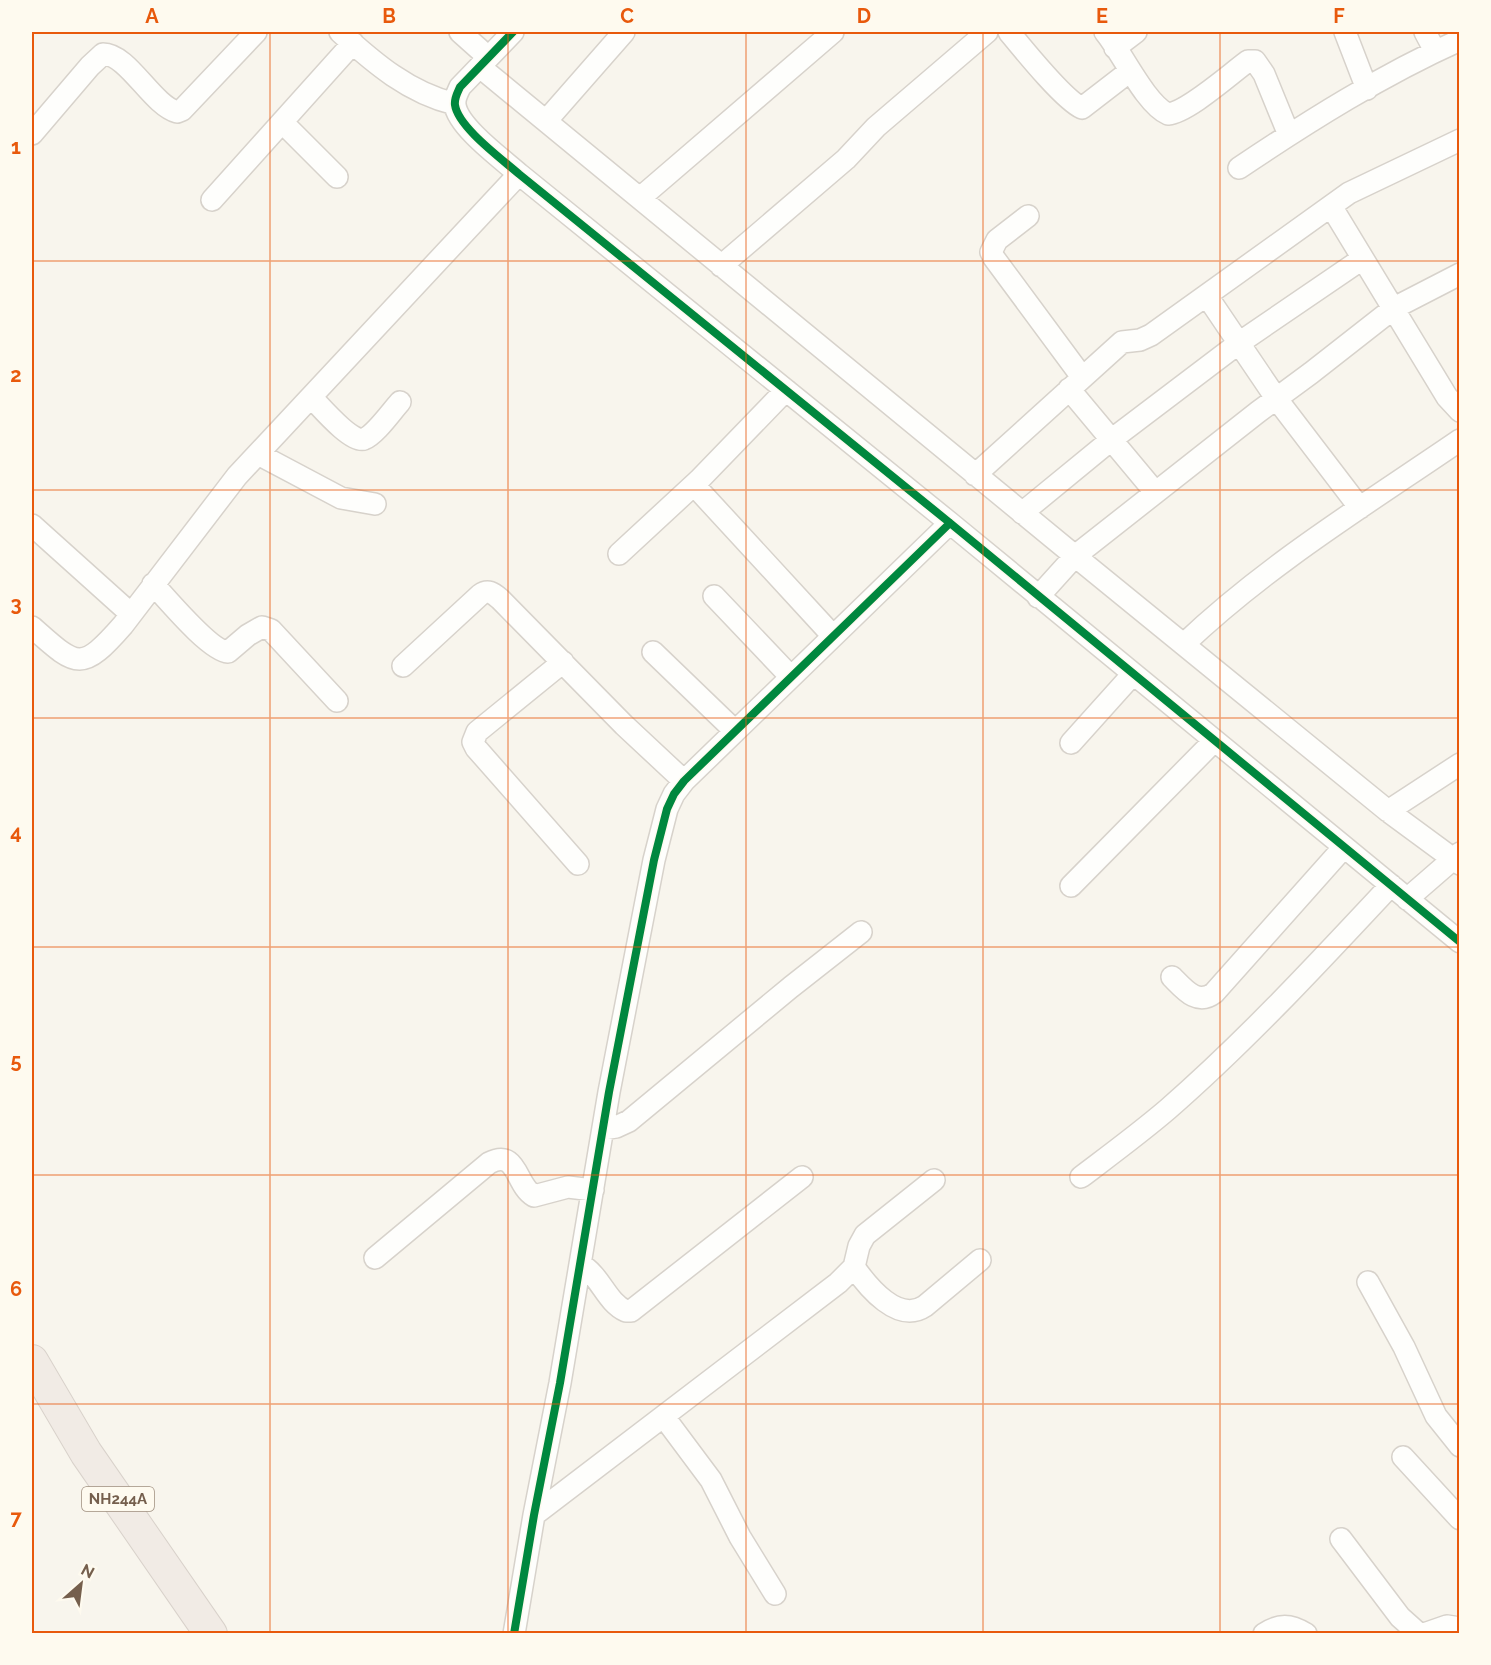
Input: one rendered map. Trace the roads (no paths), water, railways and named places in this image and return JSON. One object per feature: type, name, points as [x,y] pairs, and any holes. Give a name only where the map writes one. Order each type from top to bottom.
[{"type":"highway","name":"NH244A","points":[[32,1360],[86,1453],[211,1634]]},
{"type":"street","points":[[32,134],[103,54],[116,58],[164,105],[177,112],[182,110],[256,32]]},
{"type":"street","points":[[460,32],[484,62],[546,121],[1022,513],[1070,561],[1184,644],[1388,811],[1453,861],[1413,893]]},
{"type":"street","points":[[513,32],[460,87],[455,104],[459,116],[470,129],[519,174],[950,524],[1043,591],[1133,674],[1390,885],[1413,893],[1460,942]]},
{"type":"street","points":[[546,121],[624,32]]},
{"type":"street","points":[[640,198],[833,32]]},
{"type":"street","points":[[721,266],[846,159],[876,127],[987,32]]},
{"type":"street","points":[[1010,32],[1064,94],[1082,108],[1088,106],[1130,71]]},
{"type":"street","points":[[1136,32],[1110,40],[1157,106],[1168,114],[1174,114],[1194,101],[1248,61],[1255,61],[1264,74],[1289,135]]},
{"type":"street","points":[[1345,32],[1367,89]]},
{"type":"street","points":[[1425,32],[1435,51]]},
{"type":"street","points":[[212,200],[282,123],[346,37],[408,86],[425,95],[455,104]]},
{"type":"street","points":[[1239,168],[1289,135],[1367,89],[1435,51],[1460,40]]},
{"type":"street","points":[[282,123],[337,177]]},
{"type":"street","points":[[975,474],[1122,342],[1140,340],[1151,335],[1349,193],[1460,140]]},
{"type":"street","points":[[32,627],[58,650],[73,658],[83,660],[93,656],[105,646],[237,476],[519,174]]},
{"type":"street","points":[[1331,206],[1447,397],[1460,411]]},
{"type":"street","points":[[1028,216],[997,240],[991,252],[1111,440],[1155,492]]},
{"type":"street","points":[[1022,513],[1111,440],[1239,343],[1362,259]]},
{"type":"street","points":[[1043,591],[1070,561],[1155,492],[1394,308],[1460,274]]},
{"type":"street","points":[[1207,296],[1276,398],[1360,508]]},
{"type":"street","points":[[619,554],[694,485],[786,390]]},
{"type":"street","points":[[310,397],[357,440],[370,434],[400,402]]},
{"type":"street","points":[[1184,644],[1222,608],[1303,546],[1460,440]]},
{"type":"street","points":[[258,454],[341,498],[375,504]]},
{"type":"street","points":[[694,485],[833,636]]},
{"type":"street","points":[[514,1634],[603,1129],[661,828],[674,794],[684,781],[791,676],[950,524]]},
{"type":"street","points":[[32,525],[131,614]]},
{"type":"street","points":[[153,584],[210,644],[222,652],[228,652],[248,635],[262,627],[271,630],[337,701]]},
{"type":"street","points":[[403,666],[487,591],[500,599],[684,781]]},
{"type":"street","points":[[714,596],[791,676]]},
{"type":"street","points":[[653,652],[735,731]]},
{"type":"street","points":[[563,662],[477,732],[473,742],[578,864]]},
{"type":"street","points":[[1071,743],[1133,674]]},
{"type":"street","points":[[1071,886],[1214,741]]},
{"type":"street","points":[[1388,811],[1460,764]]},
{"type":"street","points":[[1172,977],[1187,992],[1201,999],[1208,998],[1344,847]]},
{"type":"street","points":[[1081,1177],[1166,1111],[1213,1069],[1312,969],[1390,885]]},
{"type":"street","points":[[603,1129],[616,1127],[629,1121],[861,932]]},
{"type":"street","points":[[375,1258],[496,1160],[503,1159],[511,1163],[525,1188],[534,1196],[568,1186],[593,1190]]},
{"type":"street","points":[[580,1264],[595,1275],[617,1305],[626,1311],[631,1311],[802,1177]]},
{"type":"street","points":[[534,1515],[830,1289],[854,1267],[859,1246],[865,1234],[934,1180]]},
{"type":"street","points":[[854,1267],[876,1295],[904,1310],[915,1311],[925,1306],[980,1260]]},
{"type":"street","points":[[1368,1282],[1404,1347],[1436,1416],[1460,1446]]},
{"type":"street","points":[[664,1417],[711,1480],[740,1537],[775,1594]]},
{"type":"street","points":[[1403,1457],[1460,1519]]},
{"type":"street","points":[[1341,1539],[1408,1627],[1419,1634]]},
{"type":"street","points":[[1264,1634],[1274,1627],[1290,1625],[1306,1634]]},
{"type":"street","points":[[1424,1634],[1447,1626],[1460,1628]]}]
